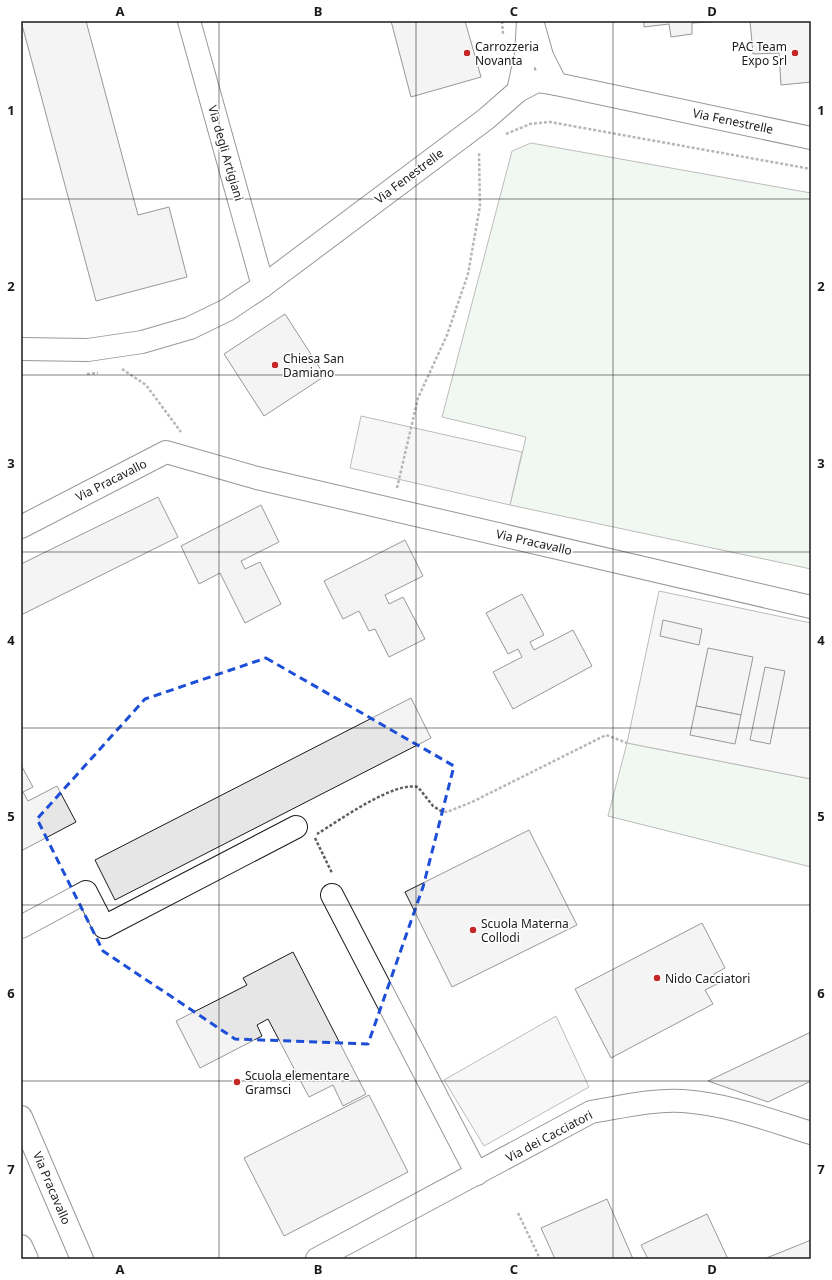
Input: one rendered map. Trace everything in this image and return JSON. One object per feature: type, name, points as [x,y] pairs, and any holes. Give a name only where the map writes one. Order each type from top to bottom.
[{"type":"street","name":"Via degli Artigiani","points":[[189,21],[263,286]]},
{"type":"street","points":[[518,91],[526,55],[528,21]]},
{"type":"street","points":[[532,21],[542,56],[547,83]]},
{"type":"street","name":"Via Fenestrelle","points":[[21,349],[88,350],[142,342],[190,328],[227,310],[263,286],[486,119],[518,91],[547,83],[811,138]]},
{"type":"street","name":"Via Pracavallo","points":[[21,527],[166,452],[257,478],[811,607]]},
{"type":"street","points":[[21,927],[86,892],[104,927],[296,827]]},
{"type":"street","points":[[332,895],[477,1174]]},
{"type":"street","name":"Via dei Cacciatori","points":[[317,1259],[591,1112],[641,1104],[682,1101],[743,1111],[811,1133]]},
{"type":"street","name":"Via Pracavallo","points":[[21,1117],[82,1259]]},
{"type":"street","points":[[21,1246],[27,1259]]},
{"type":"path","points":[[501,137],[530,124],[550,122],[811,169]]},
{"type":"path","points":[[397,489],[418,398],[447,335],[468,274],[480,206],[479,151],[474,156]]},
{"type":"path","points":[[115,370],[129,368]]},
{"type":"path","points":[[122,369],[146,385],[181,433]]},
{"type":"path","points":[[83,374],[99,373]]},
{"type":"path","points":[[296,827],[314,836],[385,794],[403,786],[411,785],[418,787],[432,806],[440,811],[447,812],[472,802],[606,735],[627,743]]},
{"type":"path","points":[[518,1214],[540,1259]]},
{"type":"highlighted area","points":[[266,658],[454,766],[423,887],[368,1044],[235,1039],[103,951],[37,819],[145,699]]},
{"type":"green space","points":[[531,143],[811,193],[811,569],[510,505],[526,437],[442,417],[512,151]]},
{"type":"green space","points":[[627,743],[811,779],[811,867],[608,816]]},
{"type":"shaded area","points":[[361,416],[522,452],[510,505],[350,468]]},
{"type":"shaded area","points":[[659,591],[811,623],[811,779],[627,743]]},
{"type":"shaded area","points":[[556,1016],[589,1087],[484,1146],[444,1080]]},
{"type":"building","points":[[21,21],[86,21],[138,215],[169,207],[187,277],[96,301]]},
{"type":"building","points":[[391,21],[465,21],[481,77],[411,97]]},
{"type":"building","name":"PAC Team Expo Srl","points":[[644,21],[727,21],[692,23],[692,34],[671,37],[669,24],[644,27]]},
{"type":"building","name":"PAC Team Expo Srl","points":[[750,21],[811,21],[811,82],[781,85],[779,53],[753,54]]},
{"type":"building","name":"Chiesa San Damiano","points":[[285,314],[325,376],[264,416],[224,354]]},
{"type":"building","points":[[158,497],[178,537],[21,615],[21,564]]},
{"type":"building","points":[[261,505],[279,542],[241,561],[245,569],[260,562],[281,604],[245,623],[220,573],[199,584],[181,546]]},
{"type":"building","points":[[405,540],[423,576],[385,595],[389,604],[403,597],[425,639],[389,657],[375,629],[369,631],[359,611],[343,619],[324,581]]},
{"type":"building","points":[[522,594],[544,635],[530,642],[534,650],[573,630],[592,666],[513,709],[493,672],[522,657],[518,649],[508,654],[486,613]]},
{"type":"building","points":[[663,620],[702,629],[699,645],[660,636]]},
{"type":"building","points":[[708,648],[753,657],[741,715],[696,706]]},
{"type":"building","points":[[765,667],[785,671],[770,744],[750,740]]},
{"type":"building","points":[[411,698],[431,738],[115,900],[95,860]]},
{"type":"building","points":[[696,706],[741,715],[735,744],[690,735]]},
{"type":"building","points":[[21,765],[33,787],[23,792],[28,801],[57,786],[76,822],[21,851]]},
{"type":"building","points":[[529,830],[577,925],[452,987],[405,892]]},
{"type":"building","points":[[702,923],[725,968],[714,974],[719,983],[705,990],[713,1004],[611,1058],[575,989]]},
{"type":"building","points":[[293,952],[366,1094],[343,1106],[333,1085],[309,1097],[268,1019],[257,1025],[262,1036],[200,1068],[176,1021],[247,985],[243,978]]},
{"type":"building","points":[[811,1032],[811,1081],[768,1102],[708,1081]]},
{"type":"building","points":[[369,1095],[408,1172],[284,1236],[244,1158]]},
{"type":"building","points":[[607,1199],[633,1259],[555,1259],[541,1228]]},
{"type":"building","points":[[707,1214],[728,1259],[648,1259],[641,1245]]},
{"type":"building","points":[[811,1240],[811,1259],[764,1259]]},
{"type":"place","name":"Carrozzeria Novanta","points":[[467,53]]},
{"type":"place","name":"PAC Team Expo Srl","points":[[795,53]]},
{"type":"place","name":"Chiesa San Damiano","points":[[275,365]]},
{"type":"place","name":"Scuola Materna Collodi","points":[[473,930]]},
{"type":"place","name":"Nido Cacciatori","points":[[657,978]]},
{"type":"place","name":"Scuola elementare Gramsci","points":[[237,1082]]}]
